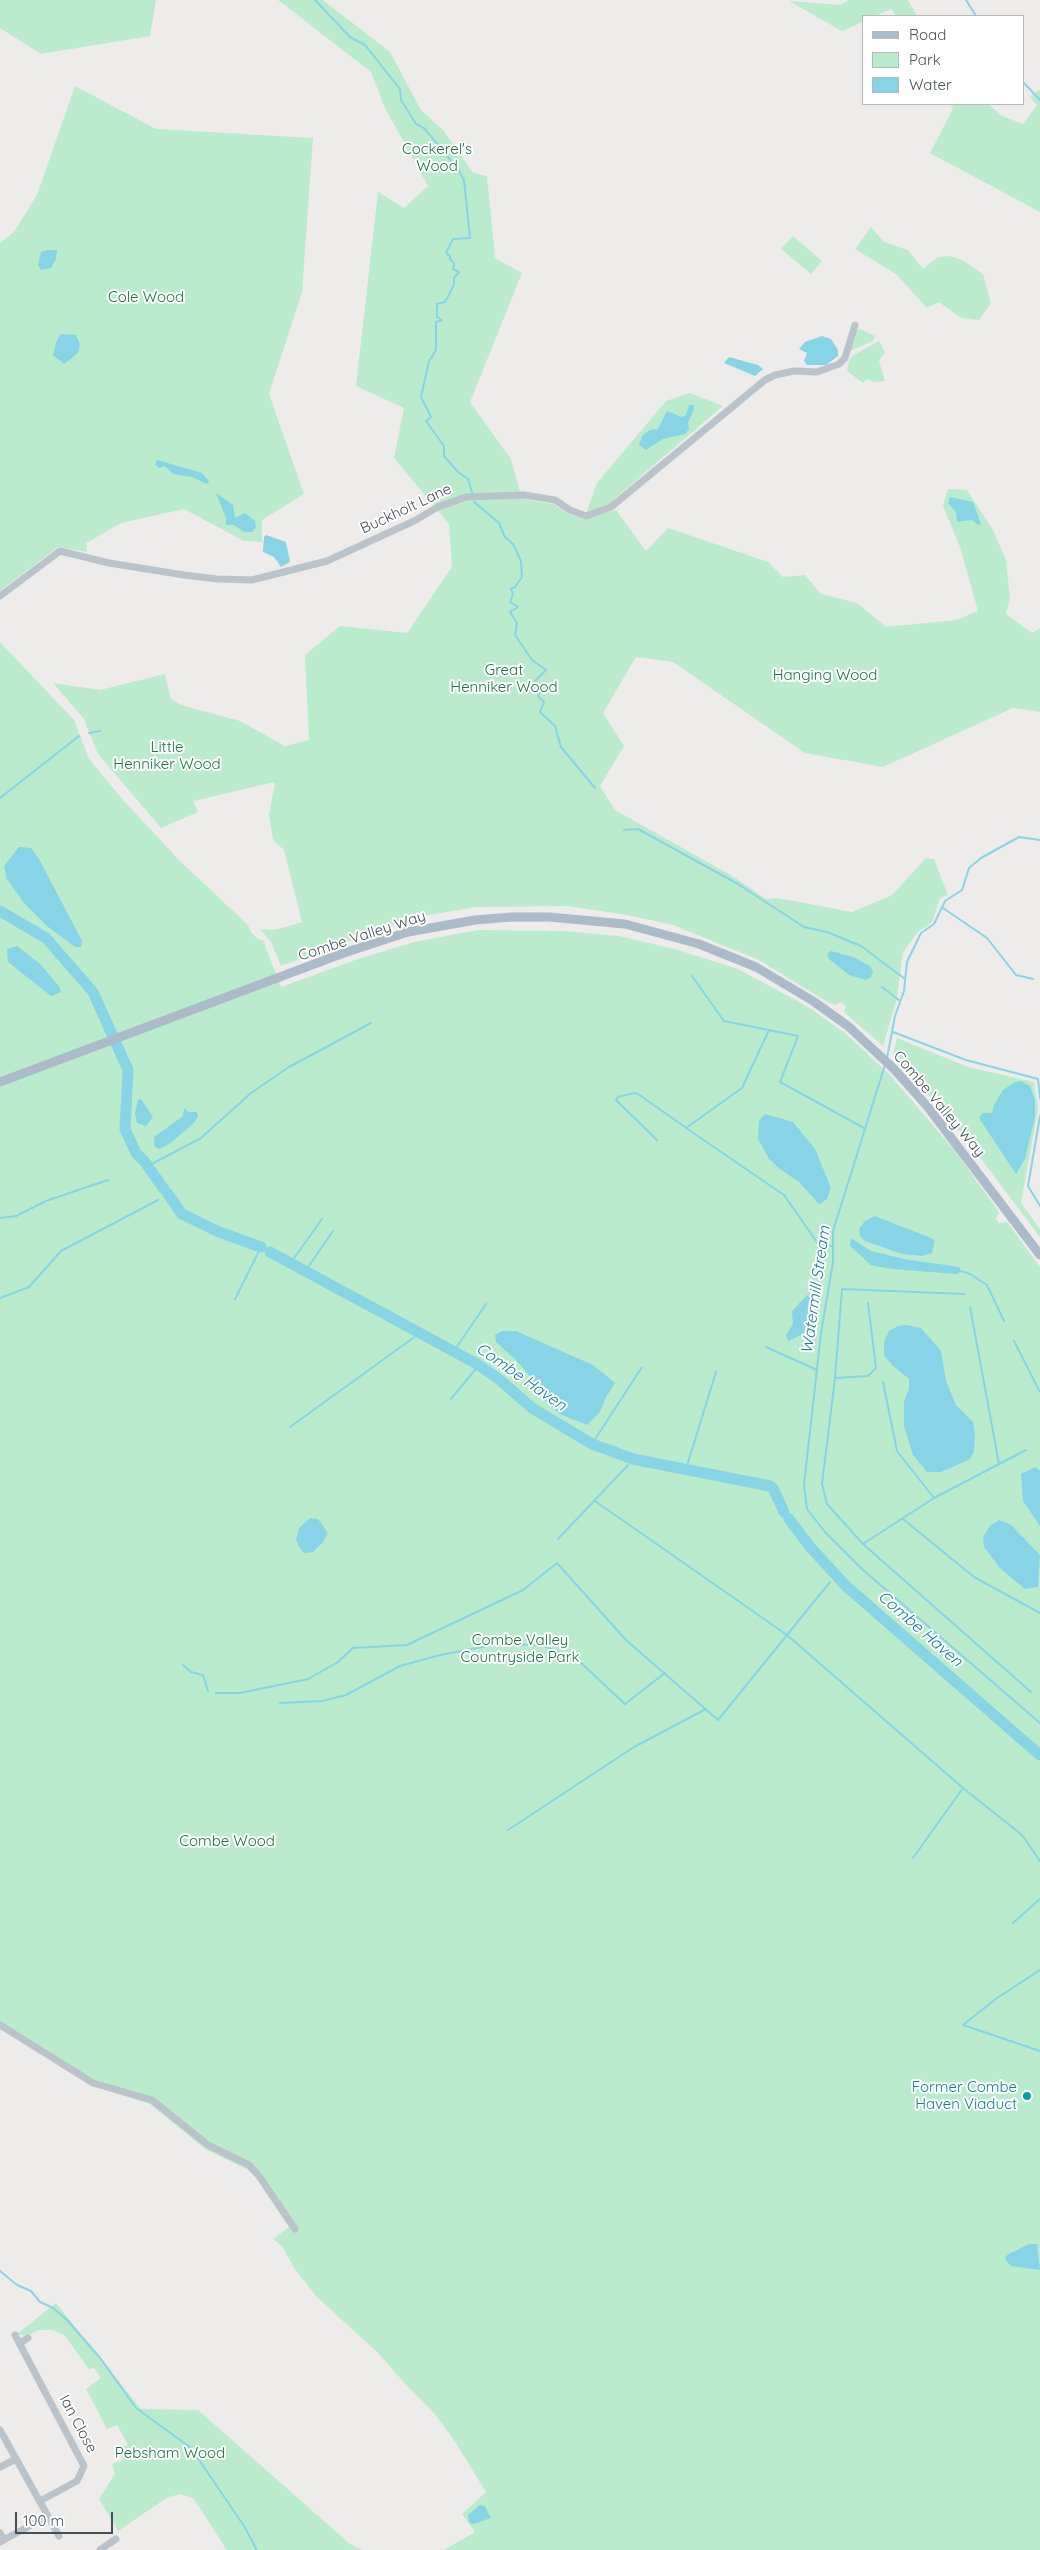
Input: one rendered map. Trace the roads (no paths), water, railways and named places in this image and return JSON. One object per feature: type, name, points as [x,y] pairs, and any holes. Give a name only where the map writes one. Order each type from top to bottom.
[{"type":"main road","name":"Combe Valley Way","points":[[0,1082],[93,1049],[341,954],[408,932],[475,920],[549,917],[625,924],[699,944],[756,967],[813,1001],[870,1046],[894,1069],[962,1150],[1040,1255]]},
{"type":"street","name":"Buckholt Lane","points":[[0,596],[60,551],[109,563],[217,580],[252,580],[326,561],[414,521],[438,507],[466,497],[524,495],[555,500],[570,510],[586,516],[611,507],[765,380],[785,373],[817,372],[839,364],[845,358],[855,325]]},
{"type":"street","points":[[0,2025],[93,2083],[152,2100],[208,2145],[249,2165],[259,2176],[295,2229]]},
{"type":"street","name":"Ian Close","points":[[15,2335],[84,2466],[77,2481],[40,2501]]},
{"type":"street","points":[[20,2343],[28,2338]]},
{"type":"street","points":[[0,2430],[59,2536]]},
{"type":"street","points":[[0,2467],[16,2459]]},
{"type":"street","points":[[0,2533],[2,2541],[48,2516]]},
{"type":"street","points":[[100,2550],[116,2539]]},
{"type":"water","points":[[57,250],[56,259],[51,268],[41,270],[38,265],[41,252]]},
{"type":"water","points":[[61,334],[76,335],[80,344],[78,353],[64,364],[53,355],[57,340]]},
{"type":"water","points":[[822,336],[831,339],[838,350],[838,356],[826,365],[807,365],[804,361],[807,353],[799,349],[805,342]]},
{"type":"water","points":[[729,357],[758,365],[763,369],[755,376],[724,363]]},
{"type":"water","points":[[689,405],[694,405],[694,409],[688,423],[689,429],[685,434],[663,439],[646,450],[639,445],[642,436],[650,430],[658,429],[667,411],[682,417],[686,415]]},
{"type":"water","points":[[157,460],[202,473],[209,481],[207,484],[192,477],[173,474],[165,466],[159,468],[155,464]]},
{"type":"water","points":[[216,493],[233,505],[235,518],[245,513],[255,521],[256,527],[252,532],[244,532],[234,525],[226,525],[226,518]]},
{"type":"water","points":[[950,497],[973,502],[981,524],[978,525],[972,520],[957,522],[956,512],[948,503]]},
{"type":"water","points":[[266,535],[286,542],[290,562],[281,567],[274,557],[263,552],[264,537]]},
{"type":"water","points":[[19,847],[31,848],[39,859],[82,941],[81,947],[75,947],[47,926],[24,903],[7,879],[4,866]]},
{"type":"water","points":[[17,946],[40,964],[59,986],[61,992],[51,996],[8,962],[7,949]]},
{"type":"water","points":[[831,951],[853,957],[870,966],[873,971],[871,977],[866,980],[849,975],[829,959],[827,954]]},
{"type":"water","points":[[1021,1081],[1030,1086],[1035,1100],[1035,1117],[1025,1159],[1016,1174],[979,1118],[983,1113],[992,1113],[994,1105],[1003,1090],[1015,1082]]},
{"type":"water","points":[[141,1099],[153,1117],[146,1126],[137,1123],[135,1113],[138,1100]]},
{"type":"water","points":[[184,1108],[189,1112],[197,1112],[198,1116],[195,1122],[172,1142],[159,1149],[154,1146],[154,1137],[183,1116]]},
{"type":"water","points":[[765,1114],[793,1122],[815,1149],[831,1188],[827,1199],[819,1204],[799,1182],[769,1159],[758,1139],[759,1121]]},
{"type":"water","points":[[875,1216],[931,1238],[935,1241],[932,1253],[922,1256],[902,1254],[865,1241],[860,1236],[859,1229],[865,1221]]},
{"type":"water","points":[[851,1238],[871,1251],[909,1260],[959,1267],[961,1271],[957,1274],[891,1269],[871,1265],[850,1246]]},
{"type":"water","points":[[807,1295],[814,1299],[810,1335],[801,1335],[788,1341],[786,1335],[793,1324],[792,1311]]},
{"type":"water","points":[[907,1325],[921,1328],[941,1351],[946,1381],[956,1405],[973,1422],[975,1433],[974,1452],[969,1460],[941,1472],[927,1472],[913,1455],[904,1426],[904,1401],[909,1389],[909,1379],[892,1365],[884,1355],[884,1342],[889,1331],[898,1326]]},
{"type":"water","points":[[502,1331],[516,1331],[593,1365],[615,1383],[606,1397],[600,1412],[587,1425],[560,1414],[541,1397],[532,1379],[517,1361],[496,1342],[495,1335]]},
{"type":"water","points":[[1035,1467],[1040,1471],[1040,1526],[1023,1501],[1021,1474]]},
{"type":"water","points":[[310,1518],[318,1519],[328,1533],[323,1542],[313,1552],[304,1553],[296,1539],[299,1528]]},
{"type":"water","points":[[999,1520],[1010,1524],[1040,1555],[1038,1587],[1025,1589],[1000,1568],[984,1547],[983,1537],[990,1526]]},
{"type":"water","points":[[1029,2244],[1037,2244],[1040,2270],[1011,2266],[1005,2259],[1007,2255]]},
{"type":"water","points":[[480,2505],[485,2506],[491,2518],[473,2524],[469,2522],[468,2515]]},
{"type":"waterway","points":[[315,0],[350,37],[365,45],[400,89],[401,100],[416,124],[424,128],[458,169],[464,180],[470,238],[453,239],[446,253],[454,263],[453,269],[459,272],[454,278],[454,285],[445,302],[437,304],[437,317],[442,320],[436,322],[436,350],[429,361],[421,397],[431,417],[426,421],[444,446],[444,456],[458,472],[468,479],[472,492]]},
{"type":"waterway","name":"Watermill Stream","points":[[966,0],[975,15]]},
{"type":"waterway","name":"Watermill Stream","points":[[1025,84],[1040,100]]},
{"type":"waterway","points":[[474,502],[499,523],[505,537],[513,544],[521,561],[522,577],[515,587],[511,589],[513,594],[510,602],[518,607],[510,612],[517,623],[515,635],[532,660],[546,670],[535,681],[542,688],[538,696],[544,702],[540,712],[555,726],[561,747],[595,788]]},
{"type":"waterway","points":[[89,733],[100,731]]},
{"type":"waterway","points":[[0,798],[79,736]]},
{"type":"waterway","points":[[624,830],[638,829],[738,884],[804,927],[827,932],[861,946],[905,979]]},
{"type":"waterway","name":"Watermill Stream","points":[[887,1058],[895,1016],[904,991],[907,962],[921,933],[934,924],[945,901],[962,890],[969,868],[981,858],[1019,837],[1040,840]]},
{"type":"waterway","points":[[943,908],[987,938],[1016,975],[1033,979]]},
{"type":"waterway","name":"Combe Haven","points":[[0,911],[46,938],[93,992],[128,1070],[125,1129],[136,1153],[164,1189]]},
{"type":"waterway","points":[[692,976],[724,1021],[798,1036],[780,1082],[864,1128]]},
{"type":"waterway","points":[[882,987],[900,1001]]},
{"type":"waterway","points":[[148,1166],[201,1138],[251,1093],[289,1067],[371,1023]]},
{"type":"waterway","points":[[769,1030],[742,1088],[686,1128],[784,1195],[819,1245],[832,1246]]},
{"type":"waterway","points":[[893,1032],[966,1060],[1038,1079],[1040,1098]]},
{"type":"waterway","name":"Watermill Stream","points":[[885,1065],[833,1231],[833,1262],[821,1333],[804,1485],[807,1509],[825,1532],[862,1569],[1040,1723]]},
{"type":"waterway","points":[[657,1140],[616,1100],[618,1097],[634,1093],[638,1094],[685,1127]]},
{"type":"waterway","points":[[1040,1116],[1028,1186],[1040,1206]]},
{"type":"waterway","points":[[0,1218],[16,1216],[46,1201],[108,1180]]},
{"type":"waterway","name":"Combe Haven","points":[[168,1194],[182,1214],[219,1232],[261,1247]]},
{"type":"waterway","points":[[0,1298],[29,1287],[61,1251],[158,1200]]},
{"type":"waterway","points":[[292,1261],[322,1219]]},
{"type":"waterway","points":[[306,1270],[333,1231]]},
{"type":"waterway","points":[[235,1299],[261,1247]]},
{"type":"waterway","name":"Combe Haven","points":[[270,1252],[477,1364],[500,1380],[532,1408],[592,1444],[633,1459],[770,1486],[773,1488],[784,1512]]},
{"type":"waterway","points":[[961,1271],[970,1274],[987,1285],[1004,1321]]},
{"type":"waterway","points":[[964,1294],[842,1289],[835,1378],[822,1484],[827,1504],[863,1544],[1031,1692]]},
{"type":"waterway","points":[[835,1378],[868,1376],[876,1368],[868,1303]]},
{"type":"waterway","points":[[454,1351],[486,1304]]},
{"type":"waterway","points":[[970,1307],[999,1464]]},
{"type":"waterway","points":[[290,1427],[420,1333]]},
{"type":"waterway","points":[[1014,1341],[1040,1392]]},
{"type":"waterway","points":[[766,1347],[817,1370]]},
{"type":"waterway","points":[[451,1399],[479,1365]]},
{"type":"waterway","points":[[592,1444],[642,1367]]},
{"type":"waterway","points":[[686,1469],[716,1372]]},
{"type":"waterway","points":[[883,1382],[897,1451],[934,1498]]},
{"type":"waterway","points":[[863,1544],[934,1498],[1026,1450]]},
{"type":"waterway","points":[[558,1539],[628,1465]]},
{"type":"waterway","points":[[595,1501],[787,1635],[963,1788],[1022,1835],[1040,1861]]},
{"type":"waterway","name":"Combe Haven","points":[[789,1519],[811,1548],[846,1586],[1040,1755]]},
{"type":"waterway","points":[[903,1519],[974,1577],[1040,1613]]},
{"type":"waterway","points":[[216,1693],[240,1693],[308,1679],[338,1662],[353,1648],[407,1645],[523,1590],[557,1563],[626,1640],[718,1720],[830,1582]]},
{"type":"waterway","points":[[280,1703],[322,1701],[346,1695],[400,1666],[440,1655],[498,1644],[542,1645],[579,1661],[625,1704],[665,1673]]},
{"type":"waterway","points":[[183,1665],[191,1672],[203,1675],[208,1691]]},
{"type":"waterway","points":[[508,1830],[634,1747],[706,1709]]},
{"type":"waterway","points":[[913,1858],[963,1788]]},
{"type":"waterway","points":[[1013,1923],[1040,1899]]},
{"type":"waterway","points":[[1040,1970],[997,1998],[963,2025],[1040,2051]]},
{"type":"waterway","points":[[0,2271],[17,2285],[31,2291],[40,2302],[53,2308],[67,2320],[101,2359],[136,2408],[191,2448],[244,2526],[257,2550]]},
{"type":"place","name":"Former Combe Haven Viaduct","points":[[1027,2096]]},
{"type":"park label","name":"Cockerel's Wood","points":[[437,158]]},
{"type":"park label","name":"Cole Wood","points":[[146,297]]},
{"type":"park label","name":"Hanging Wood","points":[[825,675]]},
{"type":"park label","name":"Great Henniker Wood","points":[[504,678]]},
{"type":"park label","name":"Little Henniker Wood","points":[[167,756]]},
{"type":"park label","name":"Combe Valley Countryside Park","points":[[520,1648]]},
{"type":"park label","name":"Combe Wood","points":[[227,1841]]},
{"type":"park label","name":"Pebsham Wood","points":[[170,2453]]}]
